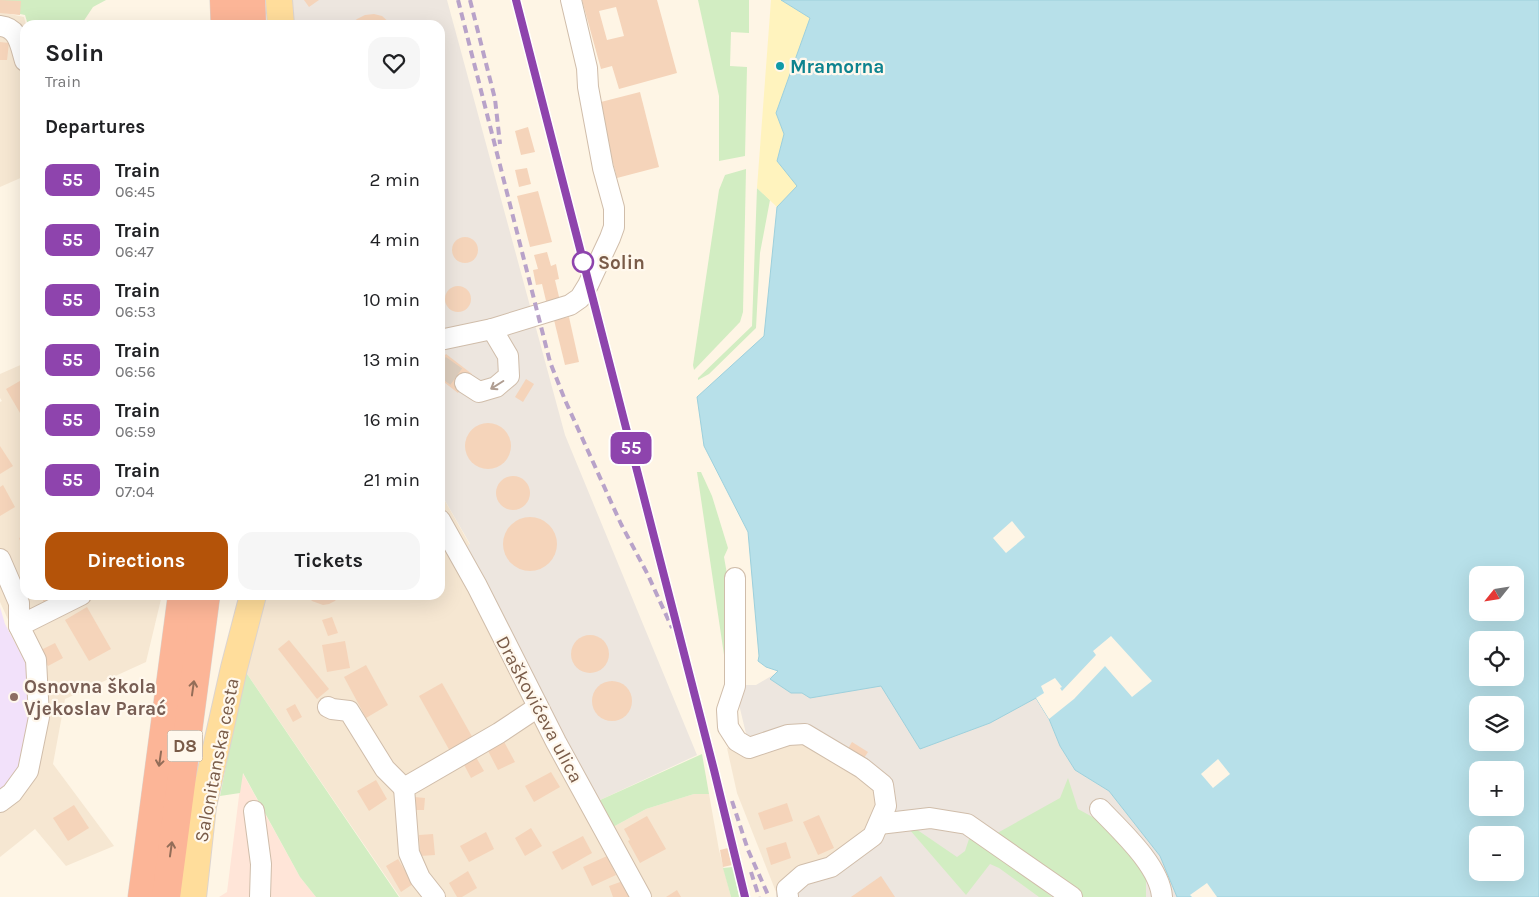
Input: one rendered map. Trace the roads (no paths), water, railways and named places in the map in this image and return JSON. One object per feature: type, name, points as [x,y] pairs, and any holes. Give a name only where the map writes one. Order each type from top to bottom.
[{"type":"highway","points":[[224,0],[225,20]]},
{"type":"highway","points":[[251,0],[252,20]]},
{"type":"highway","name":"D8","points":[[142,897],[181,600]]},
{"type":"highway","name":"D8","points":[[166,897],[205,600]]},
{"type":"main road","points":[[279,0],[281,20]]},
{"type":"main road","name":"Salonitanska cesta","points":[[193,897],[203,806],[234,668],[252,600]]},
{"type":"street","points":[[445,339],[492,329],[570,305],[580,298],[588,285],[610,238],[614,227],[614,208],[603,168],[588,87],[587,68],[571,0]]},
{"type":"street","points":[[0,26],[8,27],[14,31],[20,45]]},
{"type":"street","points":[[466,383],[479,392],[496,387],[509,376],[508,356],[492,329]]},
{"type":"street","name":"Draškovićeva ulica","points":[[445,529],[477,586],[538,707],[641,897]]},
{"type":"street","points":[[0,559],[19,603],[19,626],[36,660],[39,716],[28,771],[12,793],[0,802]]},
{"type":"street","points":[[735,578],[735,686],[727,710],[728,728],[736,741],[749,748],[788,735],[805,734],[862,768],[883,785],[886,806],[873,836],[831,867],[803,875],[788,889],[788,897]]},
{"type":"street","points":[[19,626],[71,600]]},
{"type":"street","points":[[328,706],[332,709],[349,711],[385,769],[404,788],[409,853],[420,878],[435,897]]},
{"type":"street","points":[[404,788],[429,772],[499,734],[538,707]]},
{"type":"street","points":[[1100,808],[1147,859],[1162,897]]},
{"type":"street","points":[[254,811],[261,864],[260,897]]},
{"type":"street","points":[[878,824],[930,818],[967,824],[1072,897]]},
{"type":"water","points":[[781,0],[1539,0],[1539,897],[1177,897],[1160,856],[1109,791],[1075,770],[1060,746],[1049,719],[1036,698],[990,723],[920,749],[881,686],[810,698],[802,693],[791,693],[770,679],[778,671],[766,667],[758,661],[748,532],[704,446],[697,397],[764,336],[777,207],[797,186],[777,161],[784,134],[776,113],[810,18]]},
{"type":"tunnel","points":[[445,369],[465,383]]},
{"type":"railway","points":[[458,0],[550,362],[565,400],[621,524],[648,575],[672,628]]},
{"type":"railway","points":[[470,0],[495,99],[500,144]]},
{"type":"railway","points":[[516,0],[745,897]]},
{"type":"railway","points":[[732,801],[748,850],[769,897]]},
{"type":"railway","points":[[751,872],[759,897]]},
{"type":"train","name":"55","points":[[516,0],[745,897]]},
{"type":"place","name":"Mramorna","points":[[780,66]]},
{"type":"place","name":"Solin","points":[[583,262]]},
{"type":"place","name":"Osnovna škola Vjekoslav Parać","points":[[14,697]]}]
